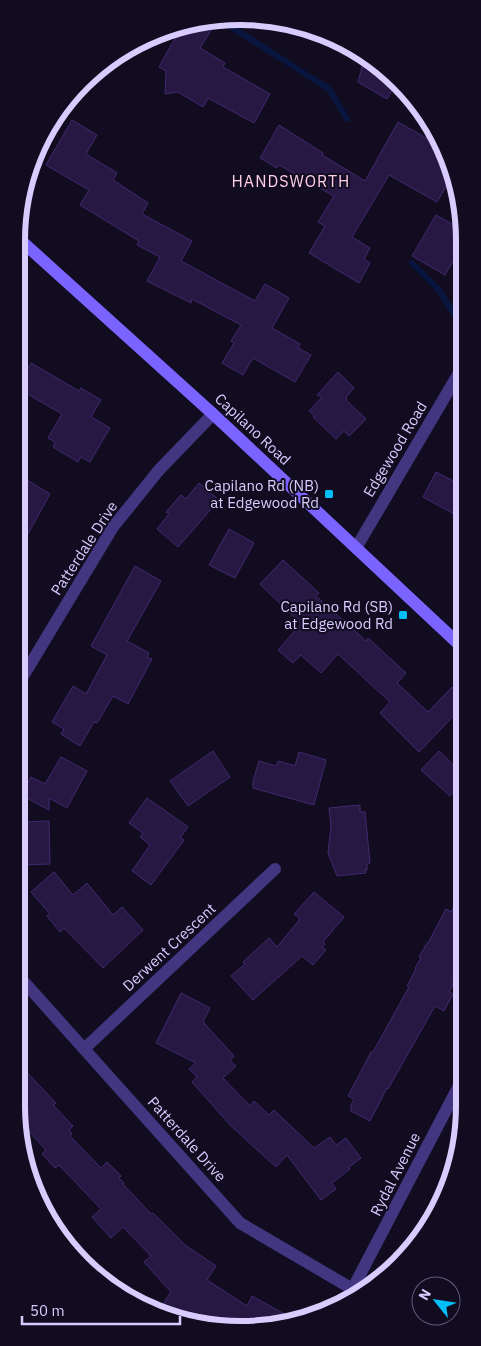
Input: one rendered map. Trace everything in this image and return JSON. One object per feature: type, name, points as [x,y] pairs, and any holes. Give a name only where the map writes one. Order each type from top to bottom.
[{"type":"main road","name":"Capilano Road","points":[[25,244],[213,414],[456,642]]},
{"type":"street","name":"Edgewood Road","points":[[356,548],[456,378]]},
{"type":"street","name":"Patterdale Drive","points":[[25,673],[113,527],[159,470],[213,414]]},
{"type":"street","name":"Derwent Crescent","points":[[84,1049],[275,869]]},
{"type":"street","name":"Patterdale Drive","points":[[25,983],[240,1223],[353,1289]]},
{"type":"street","name":"Rydal Avenue","points":[[360,1285],[456,1092]]},
{"type":"building","points":[[213,27],[200,48],[225,63],[223,67],[270,94],[254,123],[208,98],[203,107],[178,92],[165,94],[166,71],[159,67],[178,34]]},
{"type":"building","points":[[363,63],[393,88],[387,99],[358,82]]},
{"type":"building","points":[[72,120],[97,135],[86,154],[117,173],[113,180],[148,203],[142,214],[192,241],[181,261],[255,301],[265,284],[289,298],[272,328],[300,344],[298,348],[311,355],[295,382],[253,358],[243,375],[222,363],[234,343],[231,341],[241,325],[192,299],[191,303],[147,281],[160,257],[137,245],[139,241],[80,205],[89,190],[46,165]]},
{"type":"building","points":[[398,122],[432,141],[448,182],[437,202],[389,175],[352,237],[370,248],[364,259],[370,263],[359,283],[309,253],[325,226],[318,222],[334,196],[279,165],[277,168],[260,158],[279,125],[323,153],[322,155],[365,181]]},
{"type":"building","points":[[436,215],[456,226],[456,256],[445,275],[412,256]]},
{"type":"building","points":[[31,363],[79,391],[81,388],[101,400],[91,417],[110,428],[90,462],[81,457],[78,462],[53,447],[55,442],[48,438],[62,414],[25,393],[25,374]]},
{"type":"building","points":[[338,372],[354,388],[346,397],[346,400],[366,419],[349,436],[344,431],[336,439],[309,411],[322,397],[317,395]]},
{"type":"building","points":[[436,472],[456,482],[456,515],[423,497]]},
{"type":"building","points":[[25,479],[50,494],[28,534],[25,532]]},
{"type":"building","points":[[199,483],[219,500],[178,547],[157,529],[169,514],[166,512],[181,495],[186,499]]},
{"type":"building","points":[[229,529],[254,543],[235,578],[209,565]]},
{"type":"building","points":[[283,560],[319,593],[316,596],[366,641],[368,638],[406,673],[397,683],[428,712],[452,687],[456,691],[456,713],[419,752],[380,713],[390,702],[338,654],[321,673],[301,655],[293,663],[278,650],[301,624],[260,584]]},
{"type":"building","points":[[135,566],[161,581],[127,641],[149,653],[147,657],[152,659],[128,704],[113,696],[97,723],[94,722],[80,746],[61,734],[64,729],[52,722],[73,686],[86,694],[107,655],[91,646]]},
{"type":"building","points":[[213,751],[230,777],[188,806],[170,781]]},
{"type":"building","points":[[439,751],[456,767],[456,791],[450,796],[421,770]]},
{"type":"building","points":[[299,752],[326,760],[314,805],[253,788],[253,781],[259,761],[276,766],[278,761],[295,766]]},
{"type":"building","points":[[61,757],[87,771],[67,808],[49,798],[49,810],[25,797],[25,788],[31,777],[45,784]]},
{"type":"building","points":[[147,798],[188,827],[180,838],[184,840],[151,885],[132,871],[150,845],[140,837],[143,833],[129,823]]},
{"type":"building","points":[[360,805],[360,812],[365,812],[370,863],[367,864],[366,873],[337,876],[328,853],[331,826],[329,808]]},
{"type":"building","points":[[49,821],[50,864],[25,865],[25,822]]},
{"type":"building","points":[[54,872],[73,895],[87,883],[113,915],[122,907],[143,930],[103,968],[64,928],[60,932],[47,916],[50,914],[31,892]]},
{"type":"building","points":[[314,892],[344,917],[323,942],[325,944],[322,947],[326,950],[313,965],[302,956],[253,1000],[231,976],[269,938],[277,947],[300,919],[294,914]]},
{"type":"building","points":[[456,902],[456,971],[451,981],[454,983],[449,992],[453,994],[444,1011],[435,1006],[370,1121],[351,1111],[354,1099],[348,1096],[409,987],[407,986],[421,958],[419,957],[446,909],[451,912]]},
{"type":"building","points":[[181,993],[210,1008],[203,1022],[234,1056],[230,1061],[236,1066],[223,1078],[250,1106],[254,1101],[269,1115],[274,1110],[314,1148],[330,1137],[336,1145],[346,1138],[361,1158],[332,1183],[336,1189],[321,1200],[287,1155],[276,1167],[231,1126],[192,1082],[197,1077],[189,1069],[196,1063],[156,1043]]},
{"type":"building","points":[[25,1070],[56,1103],[53,1105],[73,1126],[69,1130],[72,1134],[70,1136],[101,1168],[107,1162],[121,1176],[119,1178],[123,1184],[151,1214],[153,1213],[185,1245],[216,1266],[207,1280],[247,1306],[252,1296],[288,1316],[255,1321],[226,1321],[185,1314],[173,1311],[163,1304],[171,1292],[144,1262],[151,1256],[123,1227],[111,1238],[92,1217],[101,1209],[59,1165],[55,1168],[42,1154],[46,1150],[26,1129]]},
{"type":"waterway","points":[[228,25],[329,89],[347,119]]},
{"type":"waterway","points":[[412,263],[439,290],[454,314]]},
{"type":"place","name":"Capilano Rd (NB) at Edgewood Rd","points":[[329,494]]},
{"type":"place","name":"Capilano Rd (SB) at Edgewood Rd","points":[[403,615]]},
{"type":"district","name":"HANDSWORTH","points":[[291,181]]}]
